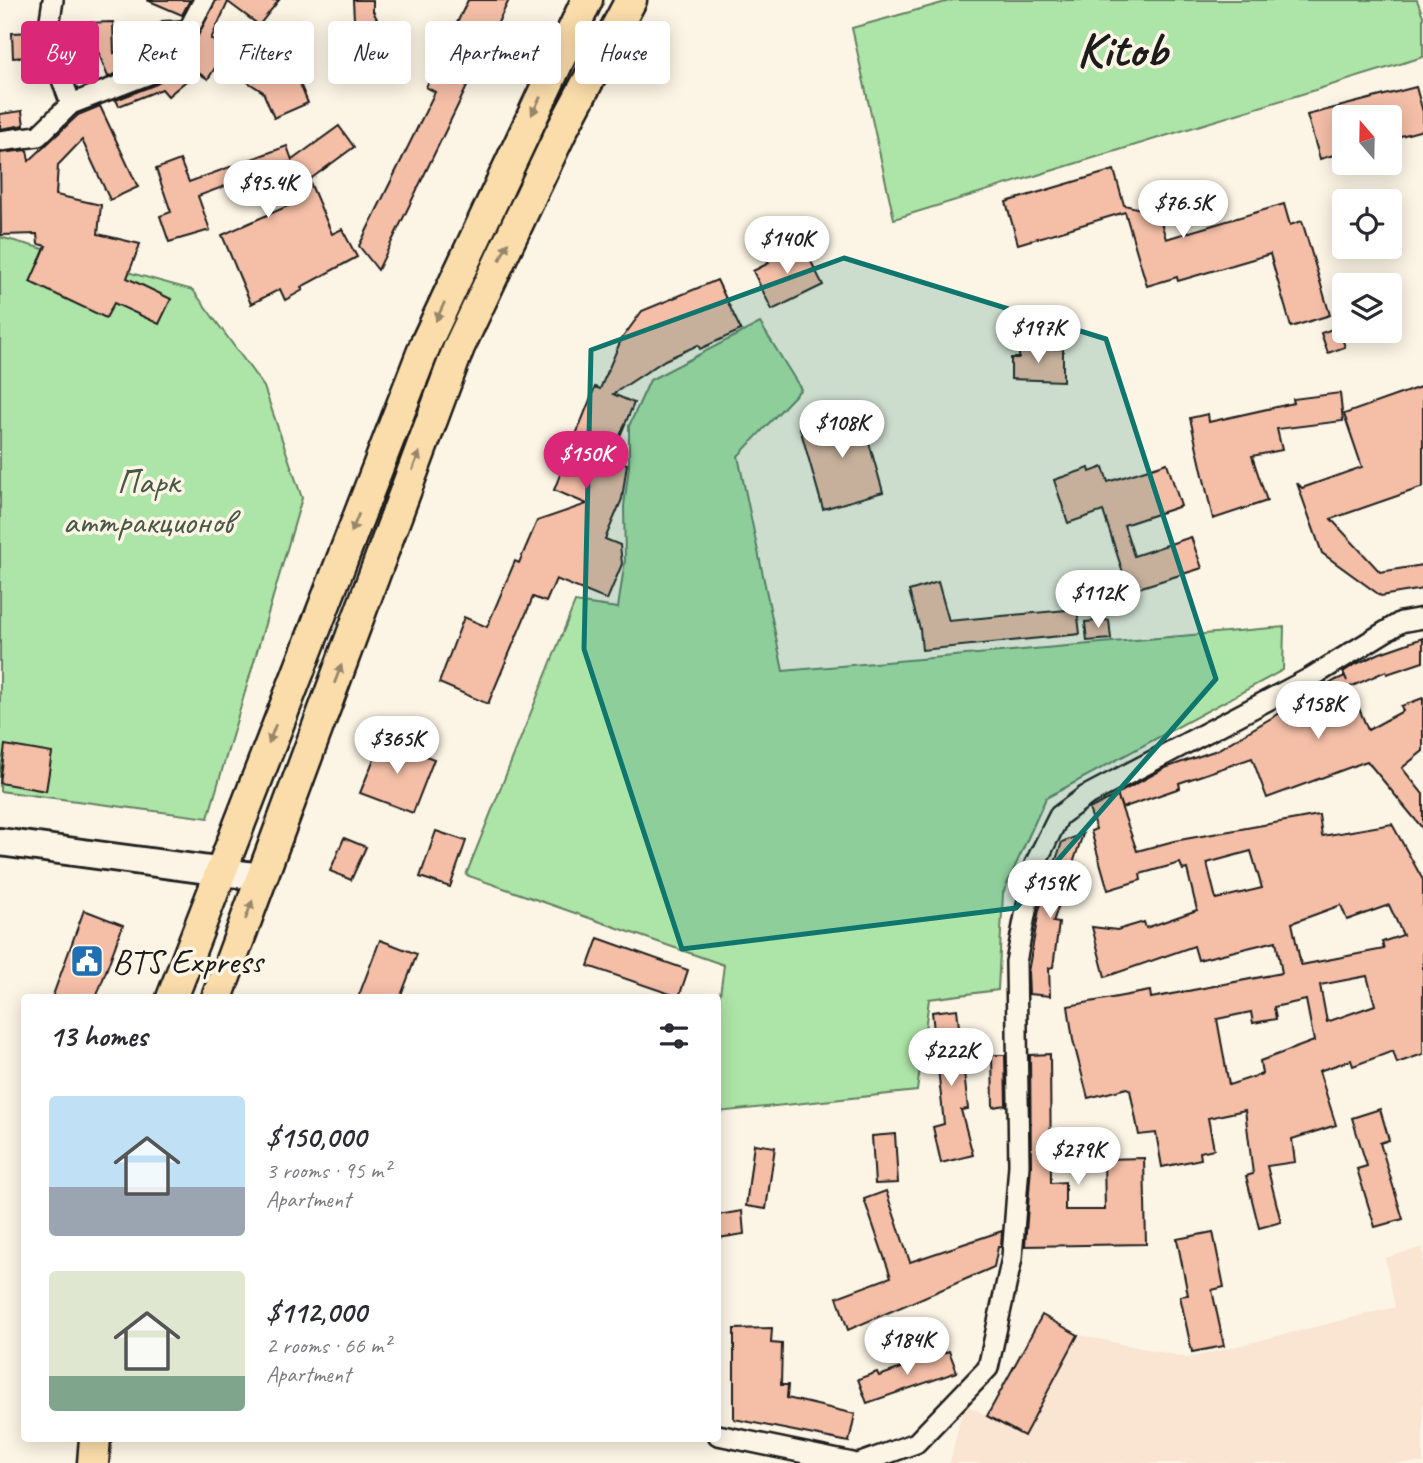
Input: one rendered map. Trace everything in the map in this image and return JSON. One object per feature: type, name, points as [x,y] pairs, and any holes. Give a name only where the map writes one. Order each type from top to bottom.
[{"type":"main road","points":[[173,994],[218,872],[426,343],[587,0]]},
{"type":"main road","points":[[218,994],[459,347],[563,128],[631,0]]},
{"type":"main road","points":[[93,1463],[96,1442]]},
{"type":"street","points":[[53,0],[47,38],[71,104]]},
{"type":"street","points":[[0,141],[38,136],[71,104],[152,74],[179,48],[204,0]]},
{"type":"street","points":[[861,1463],[916,1443],[988,1368],[1012,1258],[1019,1165],[1016,962],[1035,864],[1059,816],[1086,796],[1276,697],[1401,622],[1423,618]]},
{"type":"street","points":[[0,842],[261,877]]},
{"type":"street","points":[[721,1436],[853,1463]]},
{"type":"highlighted area","points":[[844,258],[1106,339],[1216,679],[1016,908],[682,949],[584,649],[591,350]]},
{"type":"shaded area","points":[[1423,1247],[1423,1463],[950,1463],[964,1403],[987,1416],[1042,1315],[1079,1335],[1189,1358],[1395,1307],[1385,1258]]},
{"type":"green space","points":[[953,0],[1417,0],[1423,16],[1423,57],[894,219],[852,28]]},
{"type":"green space","name":"Парк аттракционов","points":[[0,237],[193,290],[264,387],[302,498],[208,818],[0,791]]},
{"type":"green space","points":[[760,323],[801,389],[738,456],[783,671],[1284,627],[1283,670],[1046,798],[1003,893],[998,990],[929,999],[917,1091],[721,1112],[720,994],[724,965],[466,875],[575,602],[618,608],[625,560],[624,506],[629,467],[629,426],[650,380]]},
{"type":"building","points":[[147,0],[190,0],[182,15]]},
{"type":"building","points":[[216,0],[279,0],[262,21],[254,21],[228,2],[219,21],[214,21],[211,39],[214,41],[214,69],[208,79],[200,74],[200,31]]},
{"type":"building","points":[[353,0],[373,0],[373,11],[378,21],[354,19]]},
{"type":"building","points":[[468,0],[509,0],[499,21],[458,21]]},
{"type":"building","points":[[99,22],[113,22],[113,75],[108,77],[99,54]]},
{"type":"building","points":[[12,33],[21,33],[21,57],[13,58]]},
{"type":"building","points":[[157,84],[182,84],[168,96],[162,89],[119,106],[116,100]]},
{"type":"building","points":[[251,84],[300,84],[308,103],[274,118],[263,92]]},
{"type":"building","points":[[427,84],[468,84],[378,270],[359,246],[435,92],[426,87]]},
{"type":"building","points":[[1416,87],[1423,112],[1423,130],[1402,136],[1402,105],[1346,105]]},
{"type":"building","points":[[100,106],[138,187],[110,200],[82,140],[58,165],[56,195],[101,205],[98,234],[140,244],[127,278],[171,299],[159,324],[114,303],[106,318],[30,282],[46,246],[38,244],[37,234],[1,235],[0,153],[27,150],[29,161],[78,115]]},
{"type":"building","points":[[1332,109],[1332,156],[1320,159],[1307,115]]},
{"type":"building","points":[[22,111],[24,125],[0,129],[0,114]]},
{"type":"building","points":[[339,126],[354,147],[309,180],[332,234],[342,229],[357,257],[301,287],[303,290],[285,300],[280,289],[251,304],[222,235],[297,202],[284,166],[290,162],[198,196],[210,230],[169,242],[160,216],[171,212],[156,169],[180,160],[189,182],[287,146],[292,160]]},
{"type":"building","points":[[1114,170],[1124,205],[1153,212],[1160,219],[1166,239],[1284,204],[1290,225],[1302,221],[1330,315],[1291,327],[1270,254],[1178,281],[1177,277],[1147,286],[1125,212],[1018,244],[1006,202]]},
{"type":"building","points":[[784,244],[788,253],[803,246],[823,285],[772,310],[753,271],[769,263],[764,254]]},
{"type":"building","points":[[717,280],[741,330],[700,349],[698,345],[665,360],[613,394],[634,403],[611,457],[627,464],[622,499],[605,539],[620,545],[622,564],[607,600],[556,579],[546,602],[533,597],[488,704],[439,683],[464,617],[487,627],[515,561],[519,563],[537,521],[587,504],[554,490],[595,387],[600,389],[621,340],[642,311]]},
{"type":"building","points":[[1332,329],[1332,343],[1344,343],[1345,347],[1328,353],[1321,333]]},
{"type":"building","points":[[1019,347],[1063,349],[1063,381],[1011,379],[1011,358],[1019,358]]},
{"type":"building","points":[[1423,386],[1423,487],[1331,519],[1380,572],[1423,565],[1423,589],[1381,596],[1322,553],[1297,483],[1302,488],[1362,467],[1344,414]]},
{"type":"building","points":[[1340,393],[1343,421],[1277,429],[1282,450],[1252,456],[1267,501],[1213,519],[1190,418],[1208,414],[1209,422],[1294,403],[1293,399]]},
{"type":"building","points":[[860,411],[883,492],[823,509],[800,428]]},
{"type":"building","points":[[1167,463],[1181,506],[1124,525],[1134,556],[1191,537],[1202,568],[1129,591],[1103,511],[1068,523],[1054,480],[1089,468],[1090,472],[1103,467],[1108,482]]},
{"type":"building","points":[[938,582],[949,621],[1077,609],[1080,634],[922,650],[920,629],[909,591]]},
{"type":"building","points":[[1109,620],[1111,639],[1087,641],[1085,622]]},
{"type":"building","points":[[1423,638],[1423,662],[1387,674],[1386,671],[1350,687],[1368,730],[1403,711],[1401,706],[1423,698],[1423,751],[1402,768],[1423,794],[1423,829],[1367,761],[1267,798],[1252,758],[1179,783],[1180,788],[1122,808],[1117,794],[1165,768],[1217,750],[1345,676],[1343,672],[1354,665]]},
{"type":"building","points":[[382,739],[434,759],[413,813],[360,793]]},
{"type":"building","points":[[5,745],[52,753],[46,791],[0,783]]},
{"type":"building","points":[[1117,795],[1137,851],[1174,841],[1319,815],[1322,836],[1392,824],[1423,880],[1423,1054],[1397,1063],[1393,1051],[1353,1066],[1351,1060],[1319,1071],[1336,1125],[1292,1139],[1295,1162],[1267,1166],[1281,1222],[1259,1228],[1246,1176],[1253,1174],[1245,1110],[1208,1118],[1214,1149],[1200,1152],[1201,1159],[1162,1167],[1156,1133],[1139,1135],[1130,1090],[1127,1088],[1088,1098],[1073,1040],[1068,1006],[1150,991],[1151,998],[1282,973],[1276,941],[1198,960],[1194,946],[1105,977],[1092,927],[1117,930],[1144,922],[1146,928],[1197,910],[1187,869],[1183,870],[1180,863],[1140,874],[1141,880],[1108,890],[1091,831],[1096,829],[1089,809]],"holes":[[[1251,851],[1262,888],[1216,899],[1207,863]],[[1341,905],[1347,920],[1389,905],[1403,935],[1382,942],[1384,949],[1301,965],[1292,923]],[[1367,976],[1375,1005],[1327,1022],[1320,985]],[[1306,1000],[1314,1041],[1260,1061],[1262,1074],[1229,1085],[1217,1019],[1251,1012],[1253,1023],[1276,1019],[1274,1007]]]},
{"type":"building","points":[[436,831],[466,841],[450,887],[420,877]]},
{"type":"building","points":[[1083,834],[1053,922],[1059,923],[1053,967],[1049,968],[1050,996],[1029,994],[1028,972],[1039,910],[1062,842]]},
{"type":"building","points":[[344,838],[366,847],[351,880],[330,871]]},
{"type":"building","name":"BTS Express","points":[[84,910],[123,925],[97,994],[53,994]]},
{"type":"building","points":[[598,938],[688,970],[680,994],[670,994],[588,966]]},
{"type":"building","points":[[380,940],[417,954],[402,994],[360,994]]},
{"type":"building","points":[[957,1009],[968,1109],[961,1110],[973,1155],[941,1163],[933,1127],[944,1124],[932,1012]]},
{"type":"building","points":[[1050,1054],[1051,1183],[1065,1182],[1065,1210],[1105,1210],[1104,1159],[1144,1158],[1146,1244],[1025,1246],[1031,1166],[1030,1055]]},
{"type":"building","points":[[992,1055],[1005,1055],[1006,1105],[993,1107]]},
{"type":"building","points":[[1380,1109],[1389,1140],[1380,1143],[1403,1219],[1375,1227],[1357,1169],[1367,1166],[1352,1118]]},
{"type":"building","points":[[895,1134],[898,1183],[875,1184],[872,1136]]},
{"type":"building","points":[[754,1144],[775,1147],[766,1209],[746,1206]]},
{"type":"building","points":[[886,1191],[910,1262],[1002,1231],[1001,1247],[998,1247],[994,1267],[848,1330],[837,1297],[891,1277],[864,1199]]},
{"type":"building","points":[[742,1211],[744,1234],[721,1238],[721,1214]]},
{"type":"building","points":[[1213,1232],[1224,1287],[1212,1290],[1224,1346],[1192,1352],[1180,1296],[1188,1295],[1177,1239]]},
{"type":"building","points":[[1042,1315],[1078,1335],[1024,1436],[987,1416]]},
{"type":"building","points":[[772,1328],[771,1343],[782,1344],[781,1385],[788,1385],[787,1398],[855,1414],[849,1442],[734,1419],[734,1329]]},
{"type":"building","points":[[949,1351],[957,1372],[867,1403],[858,1379],[877,1372],[879,1376]]},
{"type":"place","name":"BTS Express","points":[[87,961]]},
{"type":"district","name":"Kitob","points":[[1122,50]]}]
